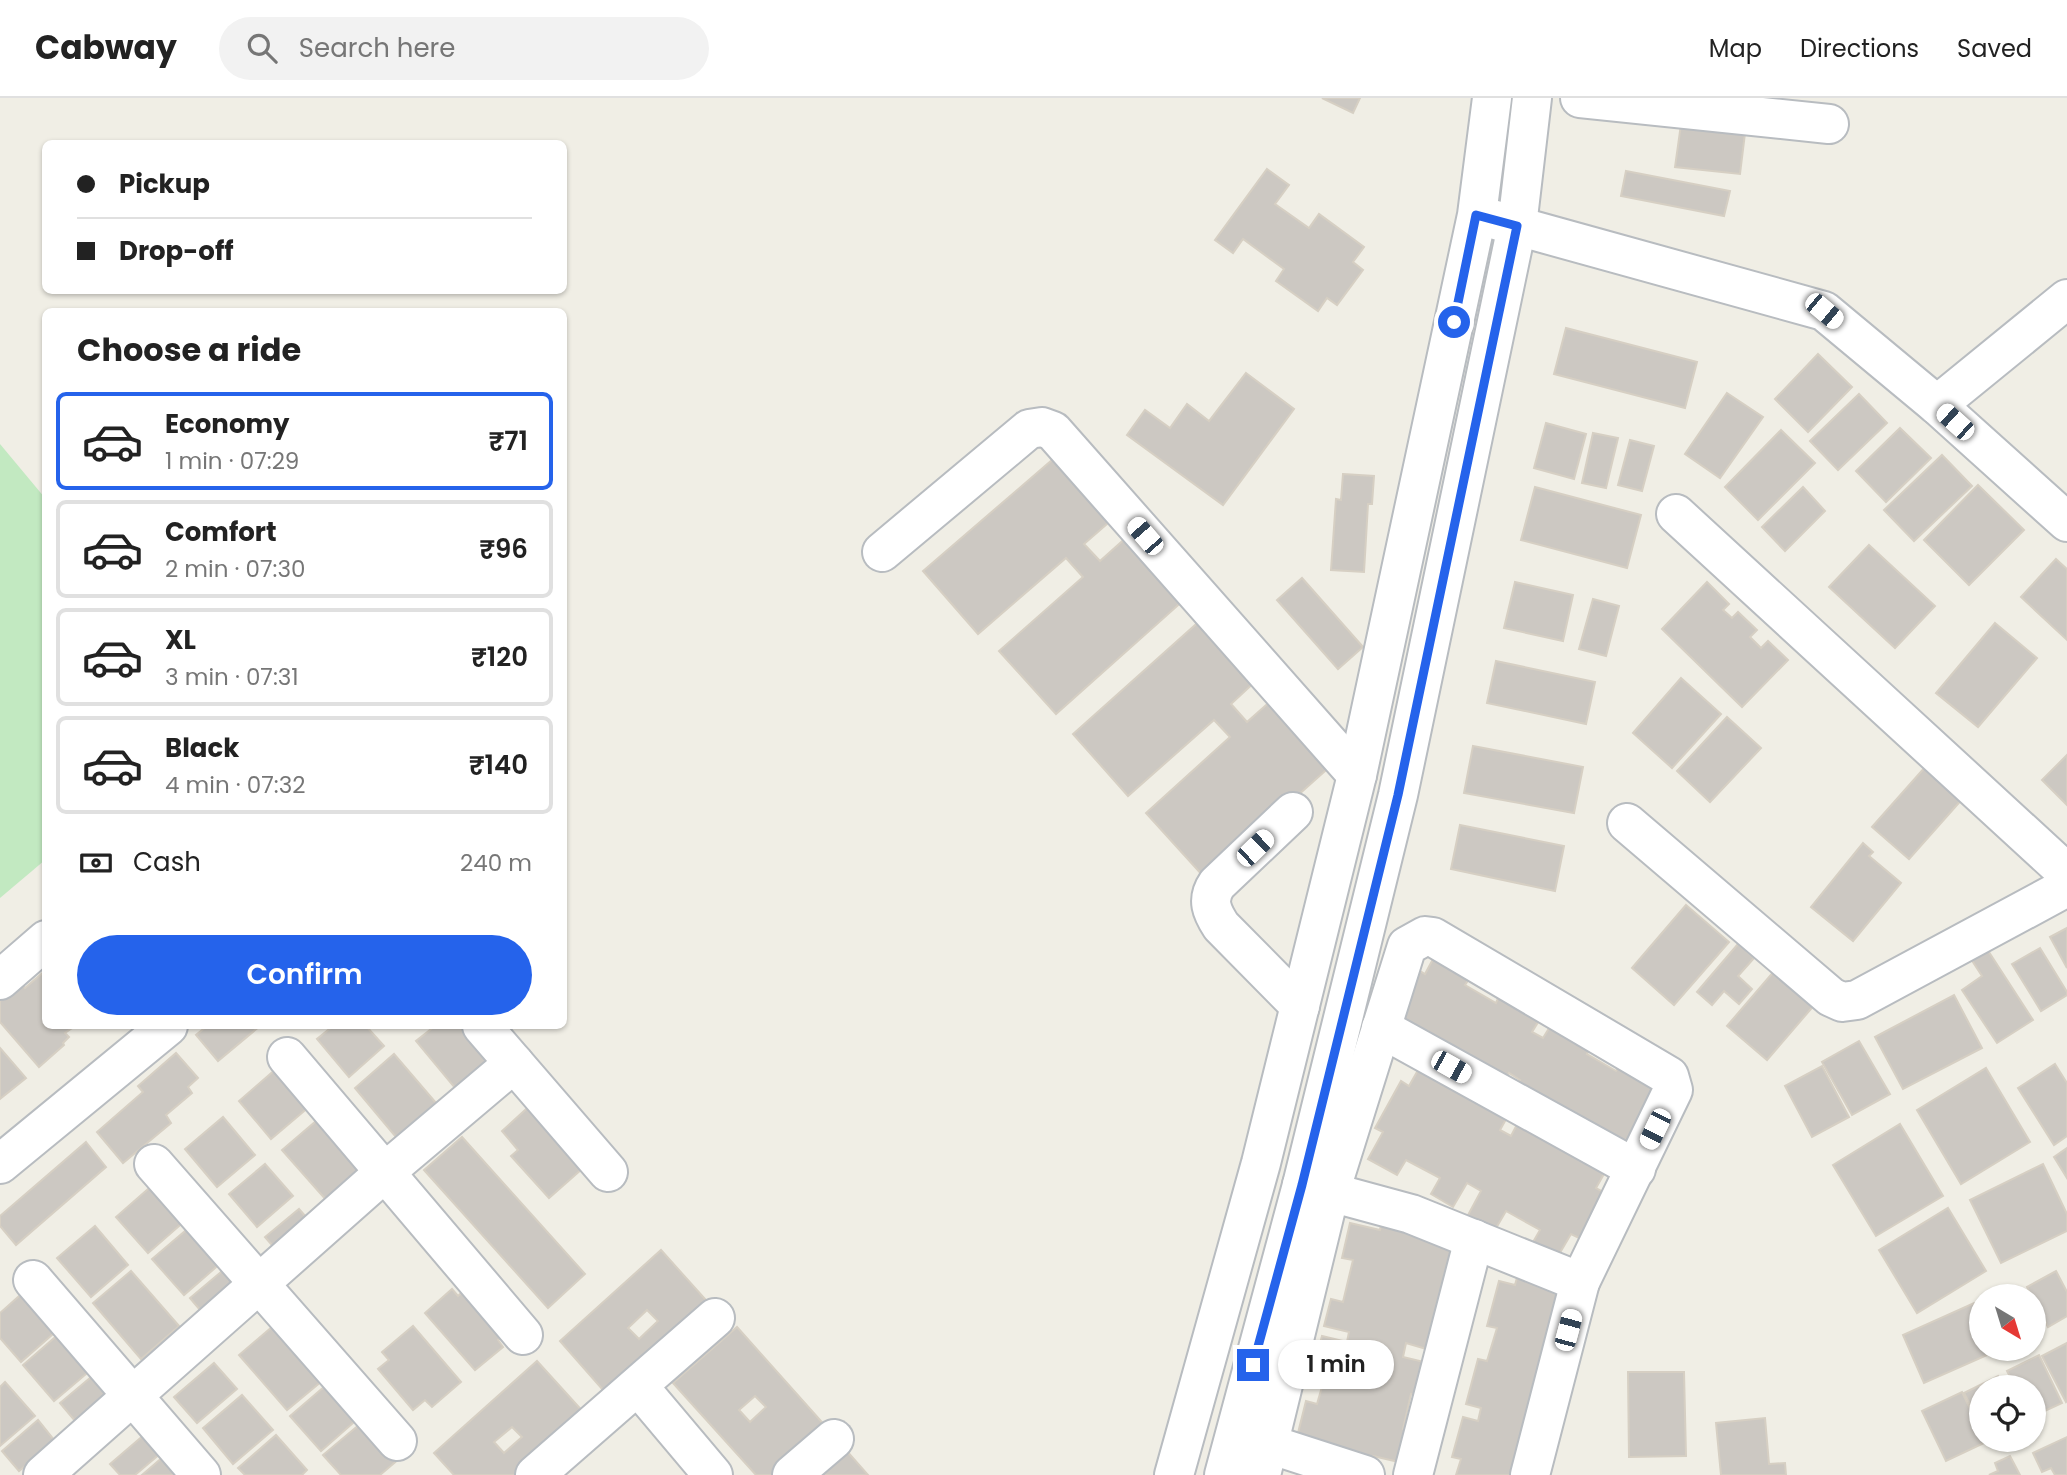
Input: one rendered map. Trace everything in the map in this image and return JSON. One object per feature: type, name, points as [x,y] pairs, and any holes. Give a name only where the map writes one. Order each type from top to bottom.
[{"type":"street","points":[[1174,1475],[1261,1163],[1357,775],[1476,215],[1492,98]]},
{"type":"street","points":[[1366,1475],[1265,1460],[1316,1188],[1517,226],[1532,98]]},
{"type":"street","points":[[1580,98],[1829,124]]},
{"type":"street","points":[[1476,215],[1824,311],[1937,405],[2067,522]]},
{"type":"street","points":[[1937,405],[2067,299]]},
{"type":"street","points":[[882,552],[1029,429],[1053,431],[1357,775]]},
{"type":"street","points":[[1675,514],[2067,873]]},
{"type":"street","points":[[1293,812],[1217,884],[1210,902],[1222,926],[1300,1006]]},
{"type":"street","points":[[1627,823],[1830,997],[1842,1002],[1857,1000],[2067,887]]},
{"type":"street","points":[[1224,1475],[1316,1188],[1381,1028],[1407,946],[1425,936],[1433,937],[1669,1076],[1674,1090],[1580,1282],[1530,1475]]},
{"type":"street","points":[[0,980],[42,943]]},
{"type":"street","points":[[1381,1028],[1636,1169]]},
{"type":"street","points":[[0,1164],[164,1029]]},
{"type":"street","points":[[485,1029],[608,1172]]},
{"type":"street","points":[[287,1057],[523,1335]]},
{"type":"street","points":[[43,1475],[258,1282],[514,1063]]},
{"type":"street","points":[[154,1164],[397,1441]]},
{"type":"street","points":[[1316,1188],[1411,1214],[1580,1282]]},
{"type":"street","points":[[1413,1475],[1474,1239]]},
{"type":"street","points":[[33,1280],[201,1475]]},
{"type":"street","points":[[534,1475],[715,1318]]},
{"type":"street","points":[[638,1386],[713,1475]]},
{"type":"street","points":[[792,1475],[834,1439]]},
{"type":"green space","points":[[0,444],[42,494],[42,863],[0,898]]},
{"type":"building","points":[[1322,98],[1360,98],[1353,113]]},
{"type":"building","points":[[1682,117],[1746,125],[1740,174],[1675,167]]},
{"type":"building","points":[[1267,169],[1289,185],[1275,204],[1309,228],[1319,214],[1364,247],[1353,262],[1363,270],[1337,305],[1327,298],[1318,311],[1276,281],[1284,269],[1243,239],[1233,253],[1215,240]]},
{"type":"building","points":[[1626,171],[1730,191],[1724,216],[1621,196]]},
{"type":"building","points":[[1566,328],[1697,362],[1685,408],[1554,374]]},
{"type":"building","points":[[1818,354],[1852,387],[1808,432],[1775,399]]},
{"type":"building","points":[[1246,373],[1294,409],[1223,505],[1127,435],[1145,410],[1170,428],[1187,404],[1209,421]]},
{"type":"building","points":[[1727,393],[1763,417],[1720,478],[1685,454]]},
{"type":"building","points":[[1859,394],[1887,423],[1838,470],[1810,441]]},
{"type":"building","points":[[1546,423],[1586,434],[1574,479],[1534,468]]},
{"type":"building","points":[[1900,428],[1931,458],[1886,502],[1856,471]]},
{"type":"building","points":[[1781,430],[1815,463],[1758,520],[1725,487]]},
{"type":"building","points":[[1593,433],[1618,438],[1606,488],[1582,483]]},
{"type":"building","points":[[1630,440],[1654,446],[1642,491],[1618,485]]},
{"type":"building","points":[[1059,454],[1114,518],[1084,544],[1100,561],[1128,536],[1185,599],[1056,714],[999,651],[1083,577],[1066,558],[978,634],[923,571]]},
{"type":"building","points":[[1942,455],[1972,486],[1914,541],[1884,510]]},
{"type":"building","points":[[1343,474],[1374,476],[1372,504],[1368,504],[1364,572],[1331,570],[1336,499],[1341,500]]},
{"type":"building","points":[[1978,485],[2024,530],[1969,585],[1924,540]]},
{"type":"building","points":[[1535,487],[1641,515],[1627,568],[1521,540]]},
{"type":"building","points":[[1803,487],[1825,511],[1785,551],[1762,527]]},
{"type":"building","points":[[1869,545],[1935,606],[1895,648],[1829,587]]},
{"type":"building","points":[[2056,559],[2067,569],[2067,640],[2021,597]]},
{"type":"building","points":[[1302,578],[1363,647],[1338,669],[1277,600]]},
{"type":"building","points":[[1515,582],[1573,595],[1563,641],[1504,628]]},
{"type":"building","points":[[1707,582],[1729,604],[1723,610],[1732,618],[1738,612],[1757,630],[1750,637],[1761,648],[1768,641],[1788,660],[1742,707],[1662,629]]},
{"type":"building","points":[[1593,599],[1619,606],[1606,656],[1579,649]]},
{"type":"building","points":[[1203,618],[1258,679],[1231,704],[1247,722],[1274,698],[1333,764],[1205,878],[1146,813],[1230,737],[1214,720],[1128,796],[1073,734]]},
{"type":"building","points":[[1995,623],[2037,658],[1978,727],[1936,693]]},
{"type":"building","points":[[1496,661],[1595,682],[1586,724],[1487,703]]},
{"type":"building","points":[[1681,678],[1721,714],[1672,768],[1633,733]]},
{"type":"building","points":[[1727,717],[1761,748],[1710,802],[1677,771]]},
{"type":"building","points":[[1473,746],[1583,767],[1574,813],[1464,793]]},
{"type":"building","points":[[2067,755],[2067,805],[2042,780]]},
{"type":"building","points":[[1927,765],[1964,797],[1909,859],[1872,827]]},
{"type":"building","points":[[1460,825],[1564,846],[1555,891],[1451,869]]},
{"type":"building","points":[[1863,843],[1873,852],[1869,856],[1901,883],[1853,941],[1811,907]]},
{"type":"building","points":[[1686,905],[1729,942],[1674,1005],[1632,968]]},
{"type":"building","points":[[2067,928],[2067,968],[2050,937]]},
{"type":"building","points":[[1738,944],[1754,958],[1738,976],[1752,989],[1739,1004],[1724,991],[1712,1005],[1697,992]]},
{"type":"building","points":[[2040,948],[2067,992],[2067,995],[2041,1011],[2012,964]]},
{"type":"building","points":[[1987,949],[2033,1020],[1997,1043],[1962,990],[1982,976],[1971,959]]},
{"type":"building","points":[[1433,959],[1469,979],[1465,985],[1496,1003],[1499,996],[1540,1019],[1532,1032],[1543,1038],[1551,1025],[1590,1047],[1587,1054],[1616,1071],[1620,1064],[1658,1086],[1618,1156],[1511,1096],[1520,1080],[1509,1073],[1500,1089],[1393,1030],[1415,968],[1425,974]]},
{"type":"building","points":[[1776,969],[1816,1003],[1767,1060],[1727,1026]]},
{"type":"building","points":[[42,973],[42,1029],[71,1029],[65,1033],[69,1037],[64,1045],[39,1067],[0,1022],[0,1001],[15,987],[22,984],[25,988]]},
{"type":"building","points":[[1954,995],[1982,1048],[1903,1089],[1875,1037]]},
{"type":"building","points":[[203,1029],[256,1029],[218,1061],[196,1035]]},
{"type":"building","points":[[329,1029],[369,1029],[384,1046],[349,1077],[317,1039]]},
{"type":"building","points":[[431,1029],[471,1029],[494,1056],[456,1089],[416,1041]]},
{"type":"building","points":[[1859,1041],[1890,1094],[1852,1115],[1822,1062]]},
{"type":"building","points":[[0,1048],[26,1078],[0,1099]]},
{"type":"building","points":[[176,1053],[198,1078],[188,1087],[192,1093],[166,1115],[171,1123],[123,1163],[97,1132],[143,1092],[138,1086]]},
{"type":"building","points":[[394,1054],[436,1103],[396,1137],[355,1088]]},
{"type":"building","points":[[1426,1056],[1514,1105],[1500,1130],[1511,1136],[1524,1111],[1612,1160],[1596,1188],[1605,1193],[1579,1238],[1571,1234],[1554,1263],[1529,1249],[1540,1230],[1506,1211],[1495,1230],[1468,1215],[1481,1191],[1467,1183],[1453,1207],[1431,1194],[1440,1178],[1406,1160],[1397,1175],[1368,1159],[1383,1132],[1375,1128],[1401,1081],[1409,1086]]},
{"type":"building","points":[[2055,1064],[2067,1083],[2067,1136],[2054,1145],[2018,1088]]},
{"type":"building","points":[[1822,1066],[1849,1117],[1812,1137],[1785,1086]]},
{"type":"building","points":[[1986,1068],[2030,1142],[1961,1184],[1917,1110]]},
{"type":"building","points":[[276,1069],[309,1107],[271,1139],[239,1101]]},
{"type":"building","points":[[535,1101],[590,1162],[549,1198],[511,1156],[518,1150],[502,1131]]},
{"type":"building","points":[[322,1116],[368,1168],[328,1202],[282,1150]]},
{"type":"building","points":[[223,1117],[255,1155],[217,1187],[185,1149]]},
{"type":"building","points":[[1900,1124],[1943,1196],[1876,1236],[1833,1165]]},
{"type":"building","points":[[462,1137],[585,1274],[548,1308],[424,1170]]},
{"type":"building","points":[[86,1142],[106,1167],[16,1245],[0,1226],[0,1216]]},
{"type":"building","points":[[2067,1148],[2067,1178],[2054,1157]]},
{"type":"building","points":[[265,1164],[293,1196],[257,1227],[229,1194]]},
{"type":"building","points":[[2043,1164],[2067,1214],[2067,1231],[2001,1263],[1970,1200]]},
{"type":"building","points":[[155,1183],[186,1220],[148,1253],[116,1217]]},
{"type":"building","points":[[1948,1208],[1986,1271],[1917,1313],[1879,1250]]},
{"type":"building","points":[[299,1209],[313,1225],[279,1253],[265,1237]]},
{"type":"building","points":[[1382,1220],[1459,1250],[1433,1351],[1406,1343],[1403,1357],[1428,1363],[1419,1396],[1411,1394],[1403,1429],[1411,1431],[1403,1463],[1373,1456],[1371,1465],[1297,1437],[1306,1401],[1317,1404],[1326,1373],[1313,1370],[1322,1336],[1347,1342],[1349,1332],[1324,1326],[1331,1299],[1343,1302],[1353,1260],[1342,1258],[1350,1223],[1380,1230]]},
{"type":"building","points":[[95,1226],[128,1265],[91,1297],[57,1258]]},
{"type":"building","points":[[191,1226],[222,1262],[184,1295],[152,1259]]},
{"type":"building","points":[[661,1250],[713,1308],[611,1399],[560,1341]],"holes":[[[647,1310],[658,1321],[639,1339],[628,1328]]]},
{"type":"building","points":[[227,1267],[244,1286],[206,1317],[190,1298]]},
{"type":"building","points":[[131,1271],[179,1326],[141,1359],[93,1303]]},
{"type":"building","points":[[2056,1271],[2067,1292],[2067,1316],[2048,1327],[2046,1284],[2032,1284]]},
{"type":"building","points":[[1518,1274],[1558,1285],[1556,1296],[1572,1300],[1514,1475],[1456,1475],[1461,1459],[1452,1457],[1463,1417],[1478,1421],[1481,1408],[1466,1404],[1478,1359],[1487,1361],[1497,1328],[1487,1326],[1499,1281],[1515,1285]]},
{"type":"building","points":[[469,1286],[508,1331],[498,1340],[503,1347],[475,1370],[425,1313],[452,1289],[458,1296]]},
{"type":"building","points":[[27,1289],[60,1328],[21,1362],[0,1338],[0,1313]]},
{"type":"building","points":[[1969,1305],[1969,1362],[1971,1362],[1924,1383],[1903,1335]]},
{"type":"building","points":[[279,1321],[327,1377],[287,1410],[239,1355]]},
{"type":"building","points":[[413,1326],[461,1382],[432,1407],[425,1400],[413,1410],[378,1369],[389,1360],[382,1352]]},
{"type":"building","points":[[737,1327],[828,1429],[776,1475],[756,1475],[673,1383]],"holes":[[[755,1396],[766,1407],[750,1422],[739,1410]]]},
{"type":"building","points":[[60,1333],[92,1369],[54,1401],[23,1365]]},
{"type":"building","points":[[2067,1343],[2066,1402],[2045,1362],[2046,1354]]},
{"type":"building","points":[[537,1361],[586,1415],[519,1475],[454,1475],[434,1453]],"holes":[[[512,1427],[522,1437],[504,1453],[494,1442]]]},
{"type":"building","points":[[2025,1362],[2042,1362],[2062,1403],[2046,1410],[2046,1375],[2009,1375],[2007,1371]]},
{"type":"building","points":[[214,1363],[237,1389],[197,1423],[174,1397]]},
{"type":"building","points":[[1628,1372],[1684,1372],[1686,1456],[1629,1457]]},
{"type":"building","points":[[96,1373],[112,1391],[76,1422],[60,1403]]},
{"type":"building","points":[[331,1381],[361,1416],[321,1451],[290,1416]]},
{"type":"building","points":[[5,1382],[35,1416],[0,1446],[0,1387]]},
{"type":"building","points":[[1962,1392],[1969,1406],[1969,1450],[1946,1461],[1922,1411]]},
{"type":"building","points":[[242,1395],[273,1430],[233,1464],[203,1428]]},
{"type":"building","points":[[1765,1418],[1769,1464],[1785,1463],[1786,1475],[1721,1475],[1716,1423]]},
{"type":"building","points":[[38,1420],[55,1441],[19,1471],[2,1451]]},
{"type":"building","points":[[365,1420],[399,1459],[380,1475],[341,1475],[323,1455]]},
{"type":"building","points":[[151,1429],[167,1448],[135,1475],[120,1475],[110,1464]]},
{"type":"building","points":[[276,1435],[307,1470],[302,1475],[245,1475],[238,1468]]},
{"type":"building","points":[[2067,1437],[2067,1475],[2055,1475],[2051,1468],[2042,1472],[2033,1453],[2046,1452],[2046,1447]]},
{"type":"building","points":[[845,1449],[868,1475],[816,1475]]},
{"type":"building","points":[[170,1451],[190,1475],[142,1475]]},
{"type":"building","points":[[2010,1456],[2020,1475],[1989,1475],[1998,1471],[1995,1463]]},
{"type":"route","points":[[1253,1365],[1302,1185],[1398,795],[1517,226],[1476,215],[1454,322]]}]
